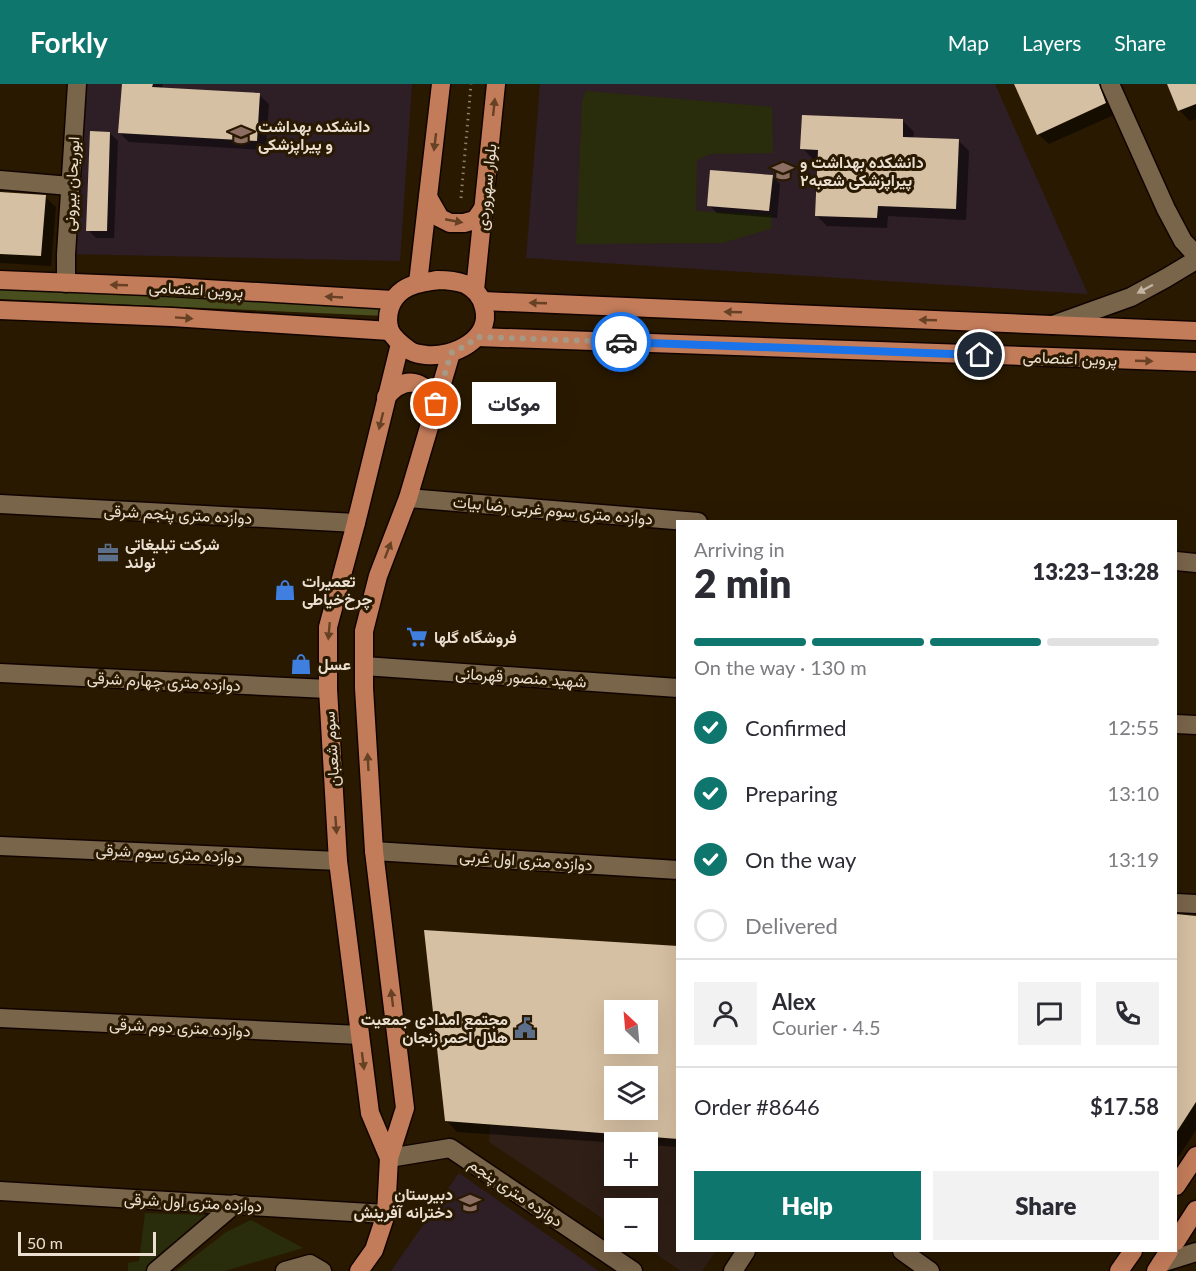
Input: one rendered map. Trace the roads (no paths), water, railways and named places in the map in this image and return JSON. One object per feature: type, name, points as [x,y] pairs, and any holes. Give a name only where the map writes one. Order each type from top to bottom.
[{"type":"main road","points":[[418,283],[441,84]]},
{"type":"main road","name":"بلوار سهروردی","points":[[479,296],[484,207],[496,84]]},
{"type":"main road","points":[[428,197],[440,218],[450,223],[475,220],[484,207]]},
{"type":"main road","name":"پروین اعتصامی","points":[[0,280],[173,287],[393,300]]},
{"type":"main road","points":[[451,281],[464,284],[479,296],[486,314],[483,328],[467,345],[451,353],[433,356],[413,353],[395,337],[388,313],[393,300],[403,290],[418,283],[451,281]]},
{"type":"main road","name":"پروین اعتصامی","points":[[479,296],[1196,331]]},
{"type":"main road","name":"پروین اعتصامی","points":[[0,310],[183,318],[395,337]]},
{"type":"main road","name":"سوم شعبان","points":[[388,1158],[370,1113],[338,861],[328,689],[328,627],[356,524],[386,398],[395,337]]},
{"type":"main road","name":"پروین اعتصامی","points":[[477,337],[1196,362]]},
{"type":"main road","name":"سوم شعبان","points":[[359,1271],[374,1250],[386,1214],[388,1158],[405,1108],[374,851],[364,688],[364,631],[378,576],[408,498],[451,353]]},
{"type":"main road","points":[[386,398],[401,384],[412,382],[422,385],[431,394],[436,404]]},
{"type":"main road","points":[[1177,1184],[1196,1156]]},
{"type":"main road","points":[[1177,1239],[1196,1210]]},
{"type":"main road","points":[[1119,1271],[1132,1252]]},
{"type":"street","name":"ابوریحان بیرونی","points":[[66,283],[76,84]]},
{"type":"street","points":[[1110,84],[1166,209],[1183,241],[1196,255]]},
{"type":"street","points":[[0,180],[70,186]]},
{"type":"street","points":[[1052,325],[1131,297],[1196,260]]},
{"type":"street","name":"دوازده متری سوم غربی رضا بیات","points":[[408,498],[676,520]]},
{"type":"street","name":"دوازده متری پنجم شرقی","points":[[0,504],[356,524]]},
{"type":"street","points":[[1177,561],[1196,563]]},
{"type":"street","name":"شهید منصور قهرمانی","points":[[364,666],[676,688]]},
{"type":"street","name":"دوازده متری چهارم شرقی","points":[[0,673],[328,689]]},
{"type":"street","points":[[1177,724],[1196,725]]},
{"type":"street","name":"دوازده متری سوم شرقی","points":[[0,846],[338,861]]},
{"type":"street","name":"دوازده متری اول غربی","points":[[374,851],[676,870]]},
{"type":"street","points":[[1177,903],[1196,904]]},
{"type":"street","name":"دوازده متری دوم شرقی","points":[[0,1018],[360,1035]]},
{"type":"street","name":"دوازده متری پنجم","points":[[388,1158],[450,1148],[633,1271]]},
{"type":"street","name":"دوازده متری اول شرقی","points":[[0,1191],[386,1214]]},
{"type":"street","points":[[156,1271],[235,1204]]},
{"type":"street","points":[[733,1271],[745,1252]]},
{"type":"street","points":[[903,1252],[930,1271]]},
{"type":"street","points":[[1162,1262],[1196,1252]]},
{"type":"street","points":[[285,1271],[310,1264],[322,1271]]},
{"type":"place","name":"دانشکده بهداشت و پیراپزشکی","points":[[241,135]]},
{"type":"place","name":"دانشکده بهداشت و پیراپزشکى شعبه۲","points":[[783,171]]},
{"type":"place","name":"موکات","points":[[436,404]]},
{"type":"place","name":"شرکت تبلیغاتی نولند","points":[[108,553]]},
{"type":"place","name":"تعمیرات چرخ‌خیاطی","points":[[285,590]]},
{"type":"place","name":"فروشگاه گلها","points":[[417,637]]},
{"type":"place","name":"عسل","points":[[301,664]]},
{"type":"place","name":"مجتمع امدادی جمعیت هلال احمر زنجان","points":[[525,1028]]},
{"type":"place","name":"دبیرستان دخترانه آفرینش","points":[[470,1203]]}]
